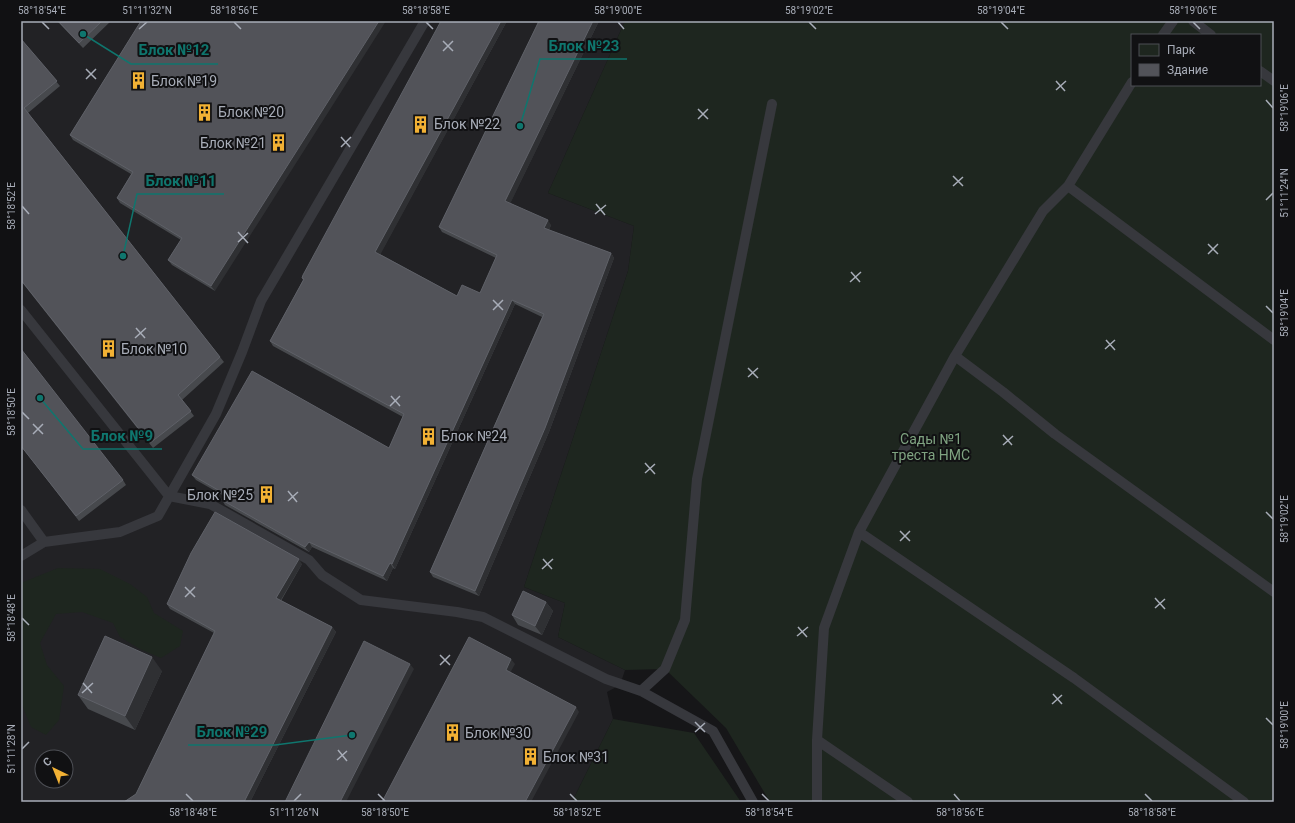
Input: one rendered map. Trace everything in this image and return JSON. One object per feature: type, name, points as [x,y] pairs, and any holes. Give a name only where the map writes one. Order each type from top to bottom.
[{"type":"lane","points":[[21,556],[44,542],[120,532],[158,516],[216,414],[242,352],[261,301],[425,21]]},
{"type":"lane","points":[[1164,34],[1173,21]]},
{"type":"lane","points":[[1193,21],[1210,34]]},
{"type":"lane","points":[[1261,72],[1274,81]]},
{"type":"lane","points":[[817,802],[817,740],[824,628],[859,532],[955,356],[1043,211],[1068,186],[1131,84]]},
{"type":"lane","points":[[641,691],[665,669],[685,620],[697,479],[772,104]]},
{"type":"lane","points":[[1068,186],[1274,340]]},
{"type":"lane","points":[[21,310],[168,496],[210,504],[309,560],[322,575],[361,600],[457,612],[483,617],[606,679],[641,691],[713,731],[752,801]]},
{"type":"lane","points":[[955,356],[1055,434],[1274,592]]},
{"type":"lane","points":[[21,510],[44,542]]},
{"type":"lane","points":[[859,532],[1074,678],[1244,802]]},
{"type":"lane","points":[[817,740],[908,802]]},
{"type":"shaded area","points":[[21,21],[625,21],[548,193],[634,226],[628,271],[524,587],[565,603],[558,637],[625,670],[620,685],[607,692],[613,719],[572,802],[21,802]]},
{"type":"green space","name":"Сады №1 треста НМС","points":[[625,21],[1274,21],[1274,802],[770,802],[726,728],[665,669],[625,670],[558,637],[565,603],[524,587],[628,271],[634,226],[548,193]]},
{"type":"green space","points":[[58,568],[100,569],[130,584],[147,597],[154,613],[183,631],[180,646],[161,658],[140,649],[120,637],[113,623],[82,612],[56,614],[40,643],[47,665],[64,686],[59,720],[46,735],[31,727],[22,705],[21,583]]},
{"type":"green space","points":[[613,719],[694,733],[741,802],[572,802]]},
{"type":"building","points":[[58,21],[102,21],[79,43]]},
{"type":"building","points":[[141,21],[379,21],[211,286],[168,260],[182,238],[117,198],[133,172],[70,135]]},
{"type":"building","points":[[441,21],[501,21],[375,252],[457,296],[462,285],[480,293],[497,255],[439,227],[539,21],[593,21],[505,201],[548,220],[544,228],[611,253],[545,428],[475,591],[430,572],[544,314],[512,300],[392,564],[390,563],[383,576],[309,542],[305,547],[222,500],[225,494],[192,475],[252,371],[389,448],[404,414],[270,341],[304,279],[302,278],[303,275]]},
{"type":"building","points":[[21,39],[57,81],[24,108],[220,357],[178,395],[191,411],[150,443],[21,280]]},
{"type":"building","points":[[21,349],[123,480],[76,516],[21,446]]},
{"type":"building","points":[[215,512],[299,559],[276,598],[332,627],[244,802],[124,802],[136,794],[215,631],[167,604],[191,553]]},
{"type":"building","points":[[523,591],[546,602],[535,626],[512,615]]},
{"type":"building","points":[[105,636],[152,657],[125,716],[78,695]]},
{"type":"building","points":[[469,637],[511,659],[506,670],[576,707],[525,802],[382,802]]},
{"type":"building","points":[[364,641],[410,664],[340,802],[285,802]]},
{"type":"place","name":"Блок №12","points":[[83,34]]},
{"type":"place","name":"Блок №19","points":[[138,81]]},
{"type":"place","name":"Блок №20","points":[[205,112]]},
{"type":"place","name":"Блок №22","points":[[421,124]]},
{"type":"place","name":"Блок №23","points":[[520,126]]},
{"type":"place","name":"Блок №21","points":[[279,143]]},
{"type":"place","name":"Блок №11","points":[[123,256]]},
{"type":"place","name":"Блок №10","points":[[108,349]]},
{"type":"place","name":"Блок №9","points":[[40,398]]},
{"type":"place","name":"Блок №24","points":[[428,436]]},
{"type":"place","name":"Блок №25","points":[[266,495]]},
{"type":"place","name":"Блок №30","points":[[452,733]]},
{"type":"place","name":"Блок №29","points":[[352,735]]},
{"type":"place","name":"Блок №31","points":[[530,757]]}]
